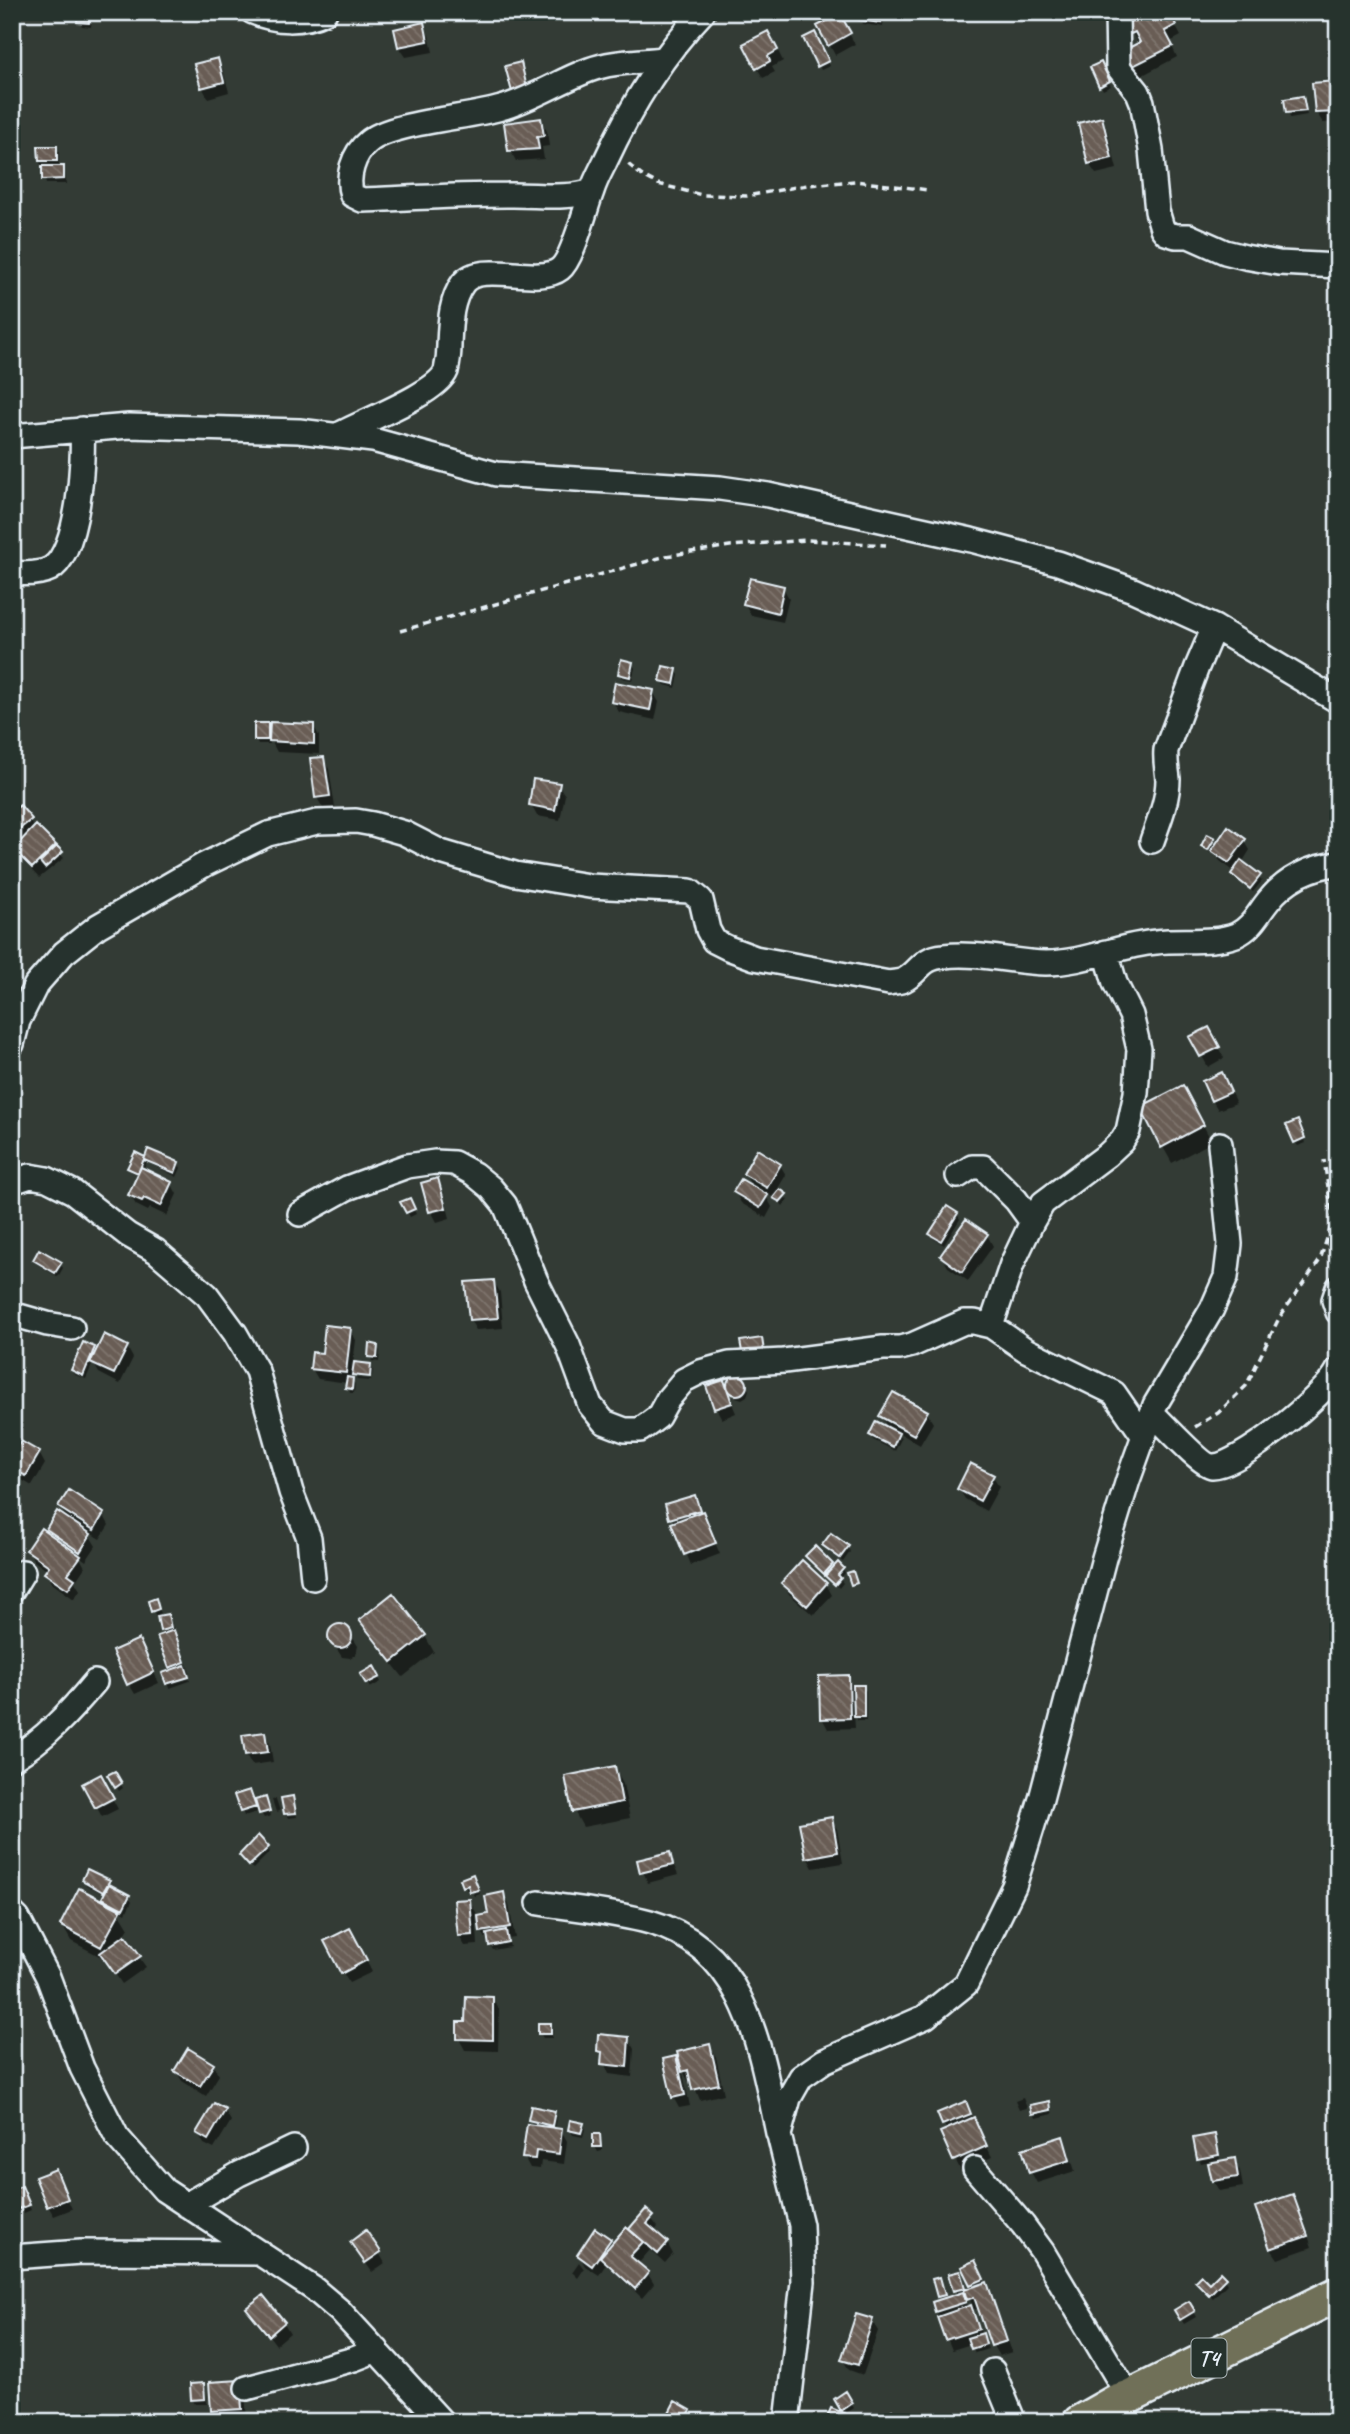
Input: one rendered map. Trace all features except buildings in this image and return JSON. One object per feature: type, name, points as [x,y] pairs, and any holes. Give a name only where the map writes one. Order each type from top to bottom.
[{"type":"highway","name":"T4","points":[[1080,2422],[1117,2401],[1338,2294]]},
{"type":"street","points":[[253,12],[270,19],[297,19],[325,12]]},
{"type":"street","points":[[338,435],[432,387],[445,373],[450,318],[464,281],[476,275],[547,275],[559,270],[568,260],[592,191],[616,140],[663,59],[704,12]]},
{"type":"street","points":[[1117,12],[1118,67],[1138,92],[1142,102],[1151,150],[1157,211],[1166,233],[1189,236],[1225,252],[1245,257],[1338,266]]},
{"type":"street","points":[[592,191],[574,197],[497,195],[362,200],[352,195],[350,179],[353,165],[366,143],[385,134],[500,109],[531,98],[590,69],[663,59]]},
{"type":"street","points":[[17,432],[164,427],[299,431],[373,440],[496,474],[720,488],[768,495],[971,540],[1058,563],[1133,590],[1214,627],[1338,701]]},
{"type":"street","points":[[12,573],[50,569],[68,543],[75,522],[82,468],[82,429]]},
{"type":"street","points":[[1152,841],[1167,788],[1166,750],[1214,627]]},
{"type":"street","points":[[12,1044],[18,1021],[36,985],[65,953],[98,926],[204,865],[257,839],[317,822],[356,821],[383,827],[404,833],[441,852],[515,874],[589,886],[690,891],[701,900],[708,930],[714,941],[728,948],[755,958],[888,983],[904,981],[921,964],[931,958],[944,956],[973,955],[1062,962],[1156,942],[1208,940],[1235,935],[1254,922],[1269,899],[1286,883],[1301,873],[1338,864]]},
{"type":"street","points":[[991,1326],[1012,1264],[1043,1203],[1107,1155],[1128,1131],[1136,1093],[1139,1049],[1131,1015],[1115,983],[1106,952]]},
{"type":"street","points":[[779,2135],[789,2098],[801,2077],[824,2061],[925,2017],[966,1984],[1014,1886],[1045,1786],[1107,1547],[1143,1435],[1152,1413],[1212,1309],[1226,1277],[1230,1244],[1220,1144]]},
{"type":"street","points":[[300,1214],[347,1188],[407,1166],[435,1162],[454,1163],[474,1174],[491,1188],[510,1214],[536,1281],[568,1345],[590,1405],[604,1422],[625,1430],[640,1430],[650,1423],[658,1417],[668,1399],[684,1380],[715,1367],[900,1348],[964,1322],[991,1326],[1026,1350],[1114,1393],[1143,1435]]},
{"type":"street","points":[[958,1176],[972,1167],[984,1167],[1016,1200],[1031,1222]]},
{"type":"street","points":[[12,1182],[30,1176],[47,1179],[73,1192],[128,1235],[156,1251],[207,1296],[235,1333],[257,1371],[291,1492],[309,1538],[313,1578]]},
{"type":"street","points":[[1338,1288],[1334,1300],[1338,1312]]},
{"type":"street","points":[[12,1314],[72,1328]]},
{"type":"street","points":[[1152,1413],[1200,1461],[1211,1466],[1219,1465],[1248,1450],[1297,1416],[1320,1394],[1338,1370]]},
{"type":"street","points":[[12,1759],[34,1745],[66,1716],[95,1682]]},
{"type":"street","points":[[539,1903],[652,1923],[682,1935],[713,1958],[737,1988],[753,2029],[801,2225],[803,2282],[787,2422]]},
{"type":"street","points":[[12,1913],[18,1919],[48,1977],[82,2068],[117,2137],[164,2190],[314,2289],[340,2311],[442,2422]]},
{"type":"street","points":[[186,2205],[239,2174],[294,2148]]},
{"type":"street","points":[[975,2169],[1024,2225],[1042,2251],[1129,2397]]},
{"type":"street","points":[[12,2257],[81,2252],[261,2253]]},
{"type":"street","points":[[247,2388],[354,2359],[377,2350]]},
{"type":"street","points":[[993,2371],[1014,2422]]},
{"type":"path","points":[[616,140],[623,158],[641,175],[658,184],[702,195],[747,196],[807,185],[855,181],[928,190]]},
{"type":"path","points":[[400,631],[666,556],[730,546],[807,540],[895,545]]},
{"type":"path","points":[[1178,1437],[1218,1413],[1246,1386],[1279,1318],[1320,1260],[1333,1220],[1324,1160]]}]
